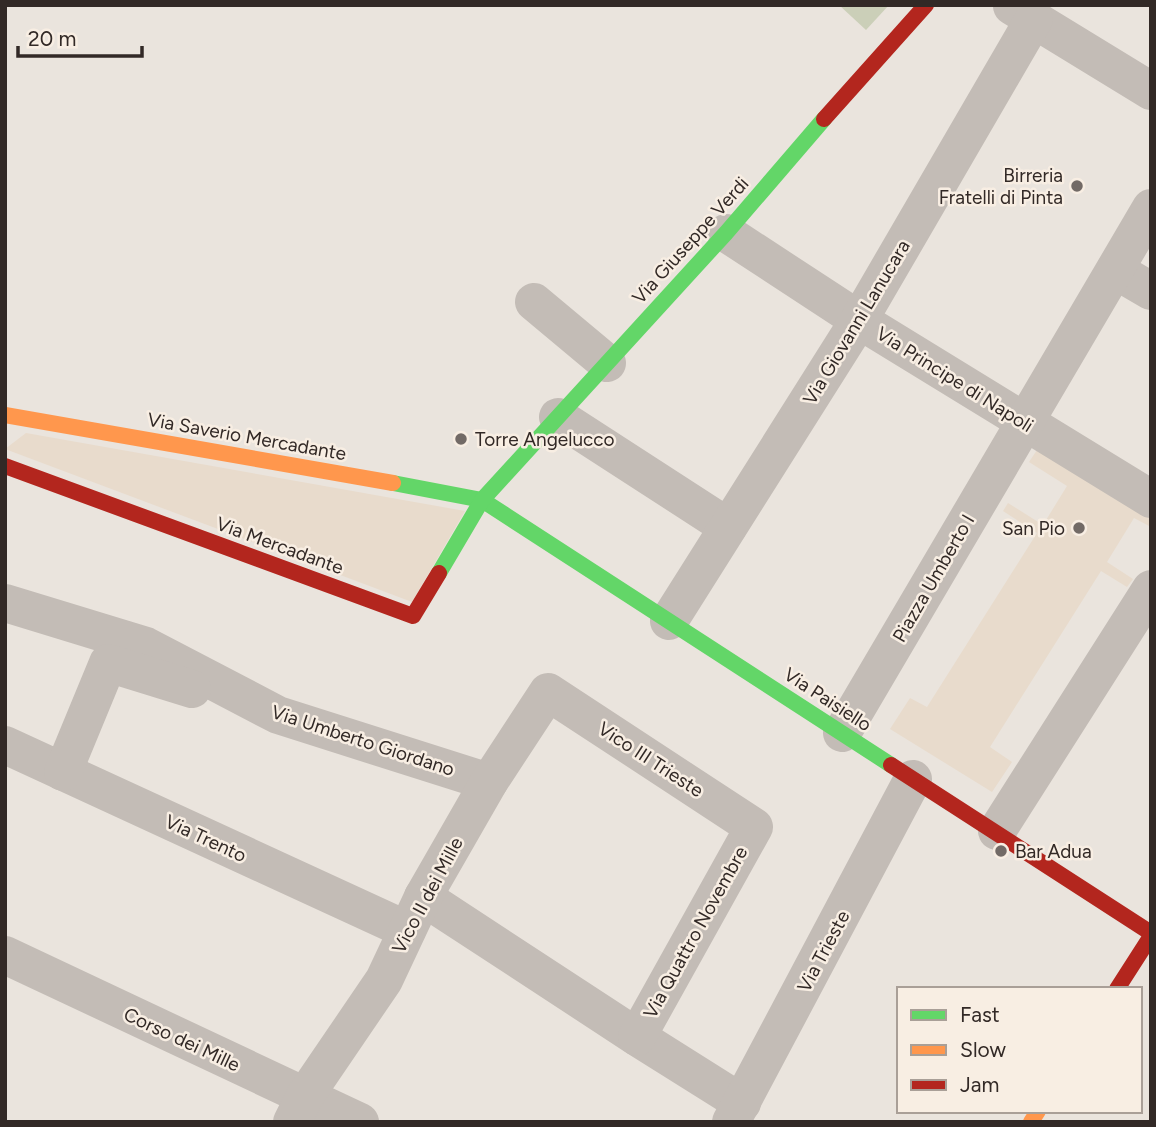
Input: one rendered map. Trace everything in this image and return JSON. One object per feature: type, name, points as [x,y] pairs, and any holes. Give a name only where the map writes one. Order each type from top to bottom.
[{"type":"street","name":"Via Giuseppe Verdi","points":[[482,500],[726,233],[926,5]]},
{"type":"street","points":[[1023,12],[1151,91]]},
{"type":"street","name":"Via Giovanni Lanucara","points":[[669,621],[859,320],[1023,12]]},
{"type":"street","name":"Piazza Umberto I","points":[[842,733],[1151,208]]},
{"type":"street","name":"Via Principe di Napoli","points":[[726,233],[859,320],[1151,499]]},
{"type":"street","points":[[1115,270],[1151,290]]},
{"type":"street","points":[[534,302],[607,363]]},
{"type":"street","name":"Via Saverio Mercadante","points":[[5,415],[482,500]]},
{"type":"street","points":[[558,417],[728,527]]},
{"type":"street","name":"Via Mercadante","points":[[5,466],[413,616],[482,500]]},
{"type":"street","name":"Via Paisiello","points":[[482,500],[997,831],[1151,935]]},
{"type":"street","points":[[997,831],[1151,589]]},
{"type":"street","name":"Via Umberto Giordano","points":[[5,603],[146,646],[278,715],[489,782]]},
{"type":"street","points":[[63,772],[108,663],[278,715]]},
{"type":"street","name":"Vico II dei Mille","points":[[299,1109],[383,980],[415,914],[489,782],[548,692]]},
{"type":"street","name":"Vico III Trieste","points":[[548,692],[754,827]]},
{"type":"street","name":"Via Trento","points":[[5,745],[63,772],[415,914],[637,1037],[737,1112]]},
{"type":"street","name":"Via Trieste","points":[[737,1112],[913,779]]},
{"type":"street","name":"Via Quattro Novembre","points":[[637,1037],[754,827]]},
{"type":"street","points":[[1118,987],[1151,935]]},
{"type":"street","name":"Corso dei Mille","points":[[5,955],[299,1109],[360,1122]]},
{"type":"green space","points":[[839,5],[889,5],[866,30]]},
{"type":"shaded area","points":[[26,433],[465,511],[412,602],[5,449]]},
{"type":"shaded area","points":[[1039,447],[1151,517],[1151,527],[1134,518],[1107,562],[1133,579],[1127,587],[1101,571],[990,747],[1012,762],[992,792],[890,729],[910,698],[927,707],[1037,533],[1003,511],[1008,503],[1043,525],[1067,486],[1029,462]]},
{"type":"traffic: fast","points":[[439,573],[482,500],[726,233],[824,119]]},
{"type":"traffic: fast","points":[[393,483],[482,500],[891,765]]},
{"type":"traffic: slow","points":[[5,415],[393,483]]},
{"type":"traffic: slow","points":[[1031,1122],[1037,1113]]},
{"type":"traffic: jam","points":[[824,119],[926,5]]},
{"type":"traffic: jam","points":[[5,466],[413,616],[439,573]]},
{"type":"traffic: jam","points":[[891,765],[1151,933]]},
{"type":"traffic: jam","points":[[1118,987],[1151,936]]},
{"type":"place","name":"Birreria Fratelli di Pinta","points":[[1077,186]]},
{"type":"place","name":"Torre Angelucco","points":[[461,439]]},
{"type":"place","name":"San Pio","points":[[1079,528]]},
{"type":"place","name":"Bar Adua","points":[[1001,851]]}]
